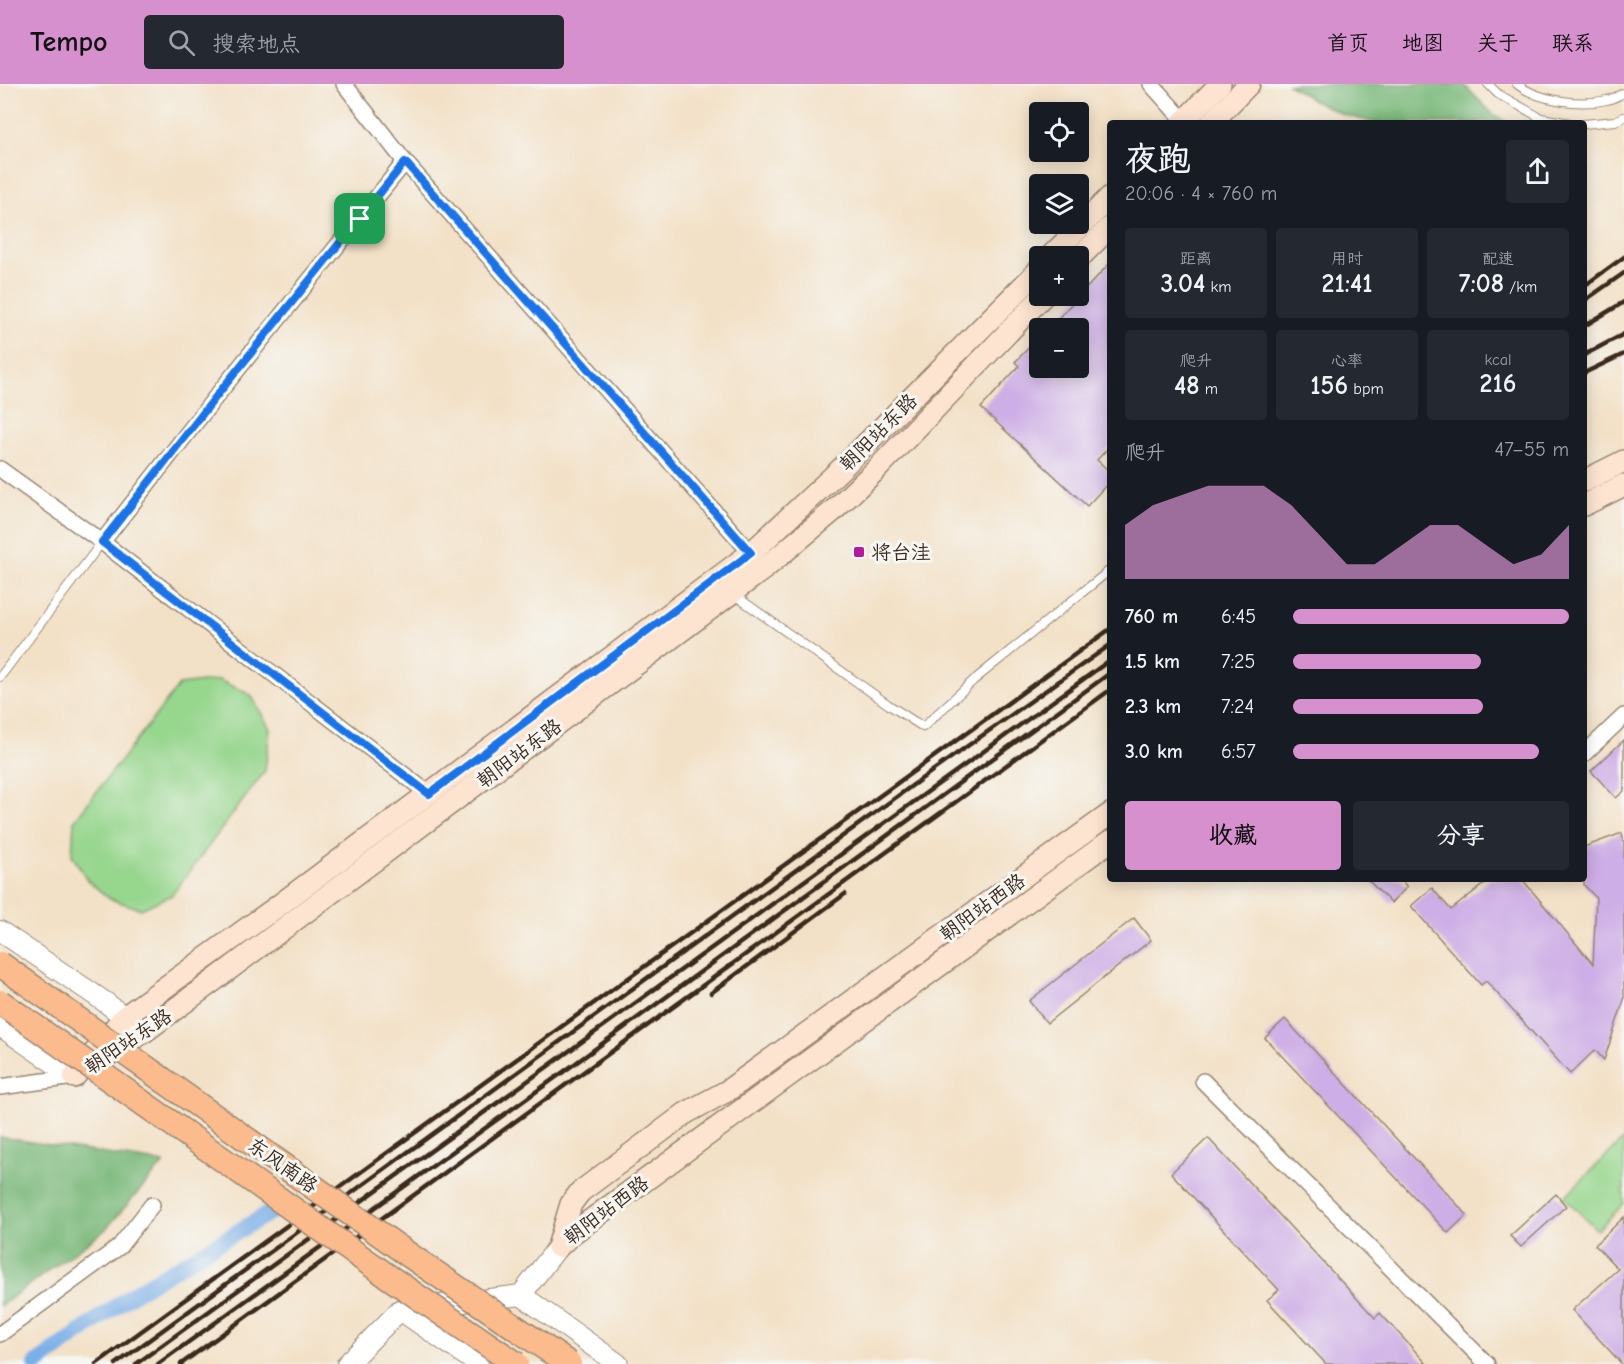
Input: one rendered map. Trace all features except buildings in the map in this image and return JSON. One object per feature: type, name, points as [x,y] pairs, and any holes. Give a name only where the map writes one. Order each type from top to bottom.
[{"type":"main road","points":[[1185,120],[1220,84]]},
{"type":"main road","points":[[1214,120],[1249,84]]},
{"type":"main road","points":[[1061,246],[1107,200]]},
{"type":"main road","points":[[1089,248],[1107,230]]},
{"type":"main road","name":"朝阳站东路","points":[[74,1077],[124,1017],[278,906],[751,553],[843,467],[1029,279]]},
{"type":"main road","name":"朝阳站东路","points":[[74,1077],[144,1032],[732,593],[833,511],[1033,306]]},
{"type":"main road","points":[[1587,480],[1624,461]]},
{"type":"main road","points":[[1587,504],[1624,485]]},
{"type":"main road","name":"朝阳站西路","points":[[558,1247],[571,1204],[580,1192],[686,1113],[727,1091],[1107,816]]},
{"type":"main road","name":"朝阳站西路","points":[[558,1247],[573,1233],[1107,843]]},
{"type":"main road","name":"东风南路","points":[[0,964],[412,1257],[569,1364]]},
{"type":"main road","name":"东风南路","points":[[0,1002],[386,1275],[516,1364]]},
{"type":"street","points":[[344,84],[405,162],[751,553]]},
{"type":"street","points":[[1150,84],[1181,120]]},
{"type":"street","points":[[102,542],[405,162]]},
{"type":"street","points":[[0,470],[102,542],[429,794]]},
{"type":"street","points":[[1587,751],[1624,716]]},
{"type":"street","points":[[0,931],[144,1032]]},
{"type":"street","points":[[0,1026],[74,1077]]},
{"type":"street","points":[[0,1087],[74,1077]]},
{"type":"street","points":[[1203,1081],[1487,1364]]},
{"type":"street","points":[[0,1334],[119,1247],[152,1205]]},
{"type":"street","points":[[521,1294],[558,1247]]},
{"type":"street","points":[[347,1364],[400,1310],[521,1294],[618,1364]]},
{"type":"street","points":[[400,1310],[478,1364]]},
{"type":"lane","points":[[1488,84],[1498,94],[1541,118],[1553,120]]},
{"type":"lane","points":[[1517,84],[1526,91],[1570,103],[1608,100],[1624,93]]},
{"type":"lane","points":[[1587,124],[1615,121],[1624,117]]},
{"type":"lane","points":[[0,677],[102,542]]},
{"type":"lane","points":[[732,593],[923,728],[974,680],[1107,572]]},
{"type":"green space","points":[[1288,84],[1463,84],[1493,114],[1503,120],[1363,120],[1344,115],[1314,101]]},
{"type":"green space","points":[[219,680],[251,695],[270,729],[265,771],[172,895],[141,909],[110,899],[88,881],[72,855],[74,821],[179,685]]},
{"type":"green space","points":[[0,1137],[164,1163],[105,1230],[0,1306]]},
{"type":"green space","points":[[1624,1139],[1624,1204],[1597,1230],[1564,1197]]},
{"type":"waterway","points":[[36,1364],[134,1293],[286,1203],[293,1204]]},
{"type":"railway","points":[[1587,284],[1624,257]]},
{"type":"railway","points":[[1587,299],[1624,273]]},
{"type":"railway","points":[[1587,324],[1624,302]]},
{"type":"railway","points":[[1587,353],[1624,334]]},
{"type":"railway","points":[[1587,372],[1624,354]]},
{"type":"railway","points":[[96,1364],[1107,631]]},
{"type":"railway","points":[[116,1364],[935,769],[1107,647]]},
{"type":"railway","points":[[136,1364],[1107,662]]},
{"type":"railway","points":[[158,1364],[1107,675]]},
{"type":"railway","points":[[181,1364],[1107,692]]},
{"type":"railway","points":[[711,993],[845,894]]},
{"type":"place","name":"将台洼","points":[[859,552]]},
{"type":"route","points":[[405,162],[751,553],[429,794],[102,542],[360,219],[405,162]]}]
